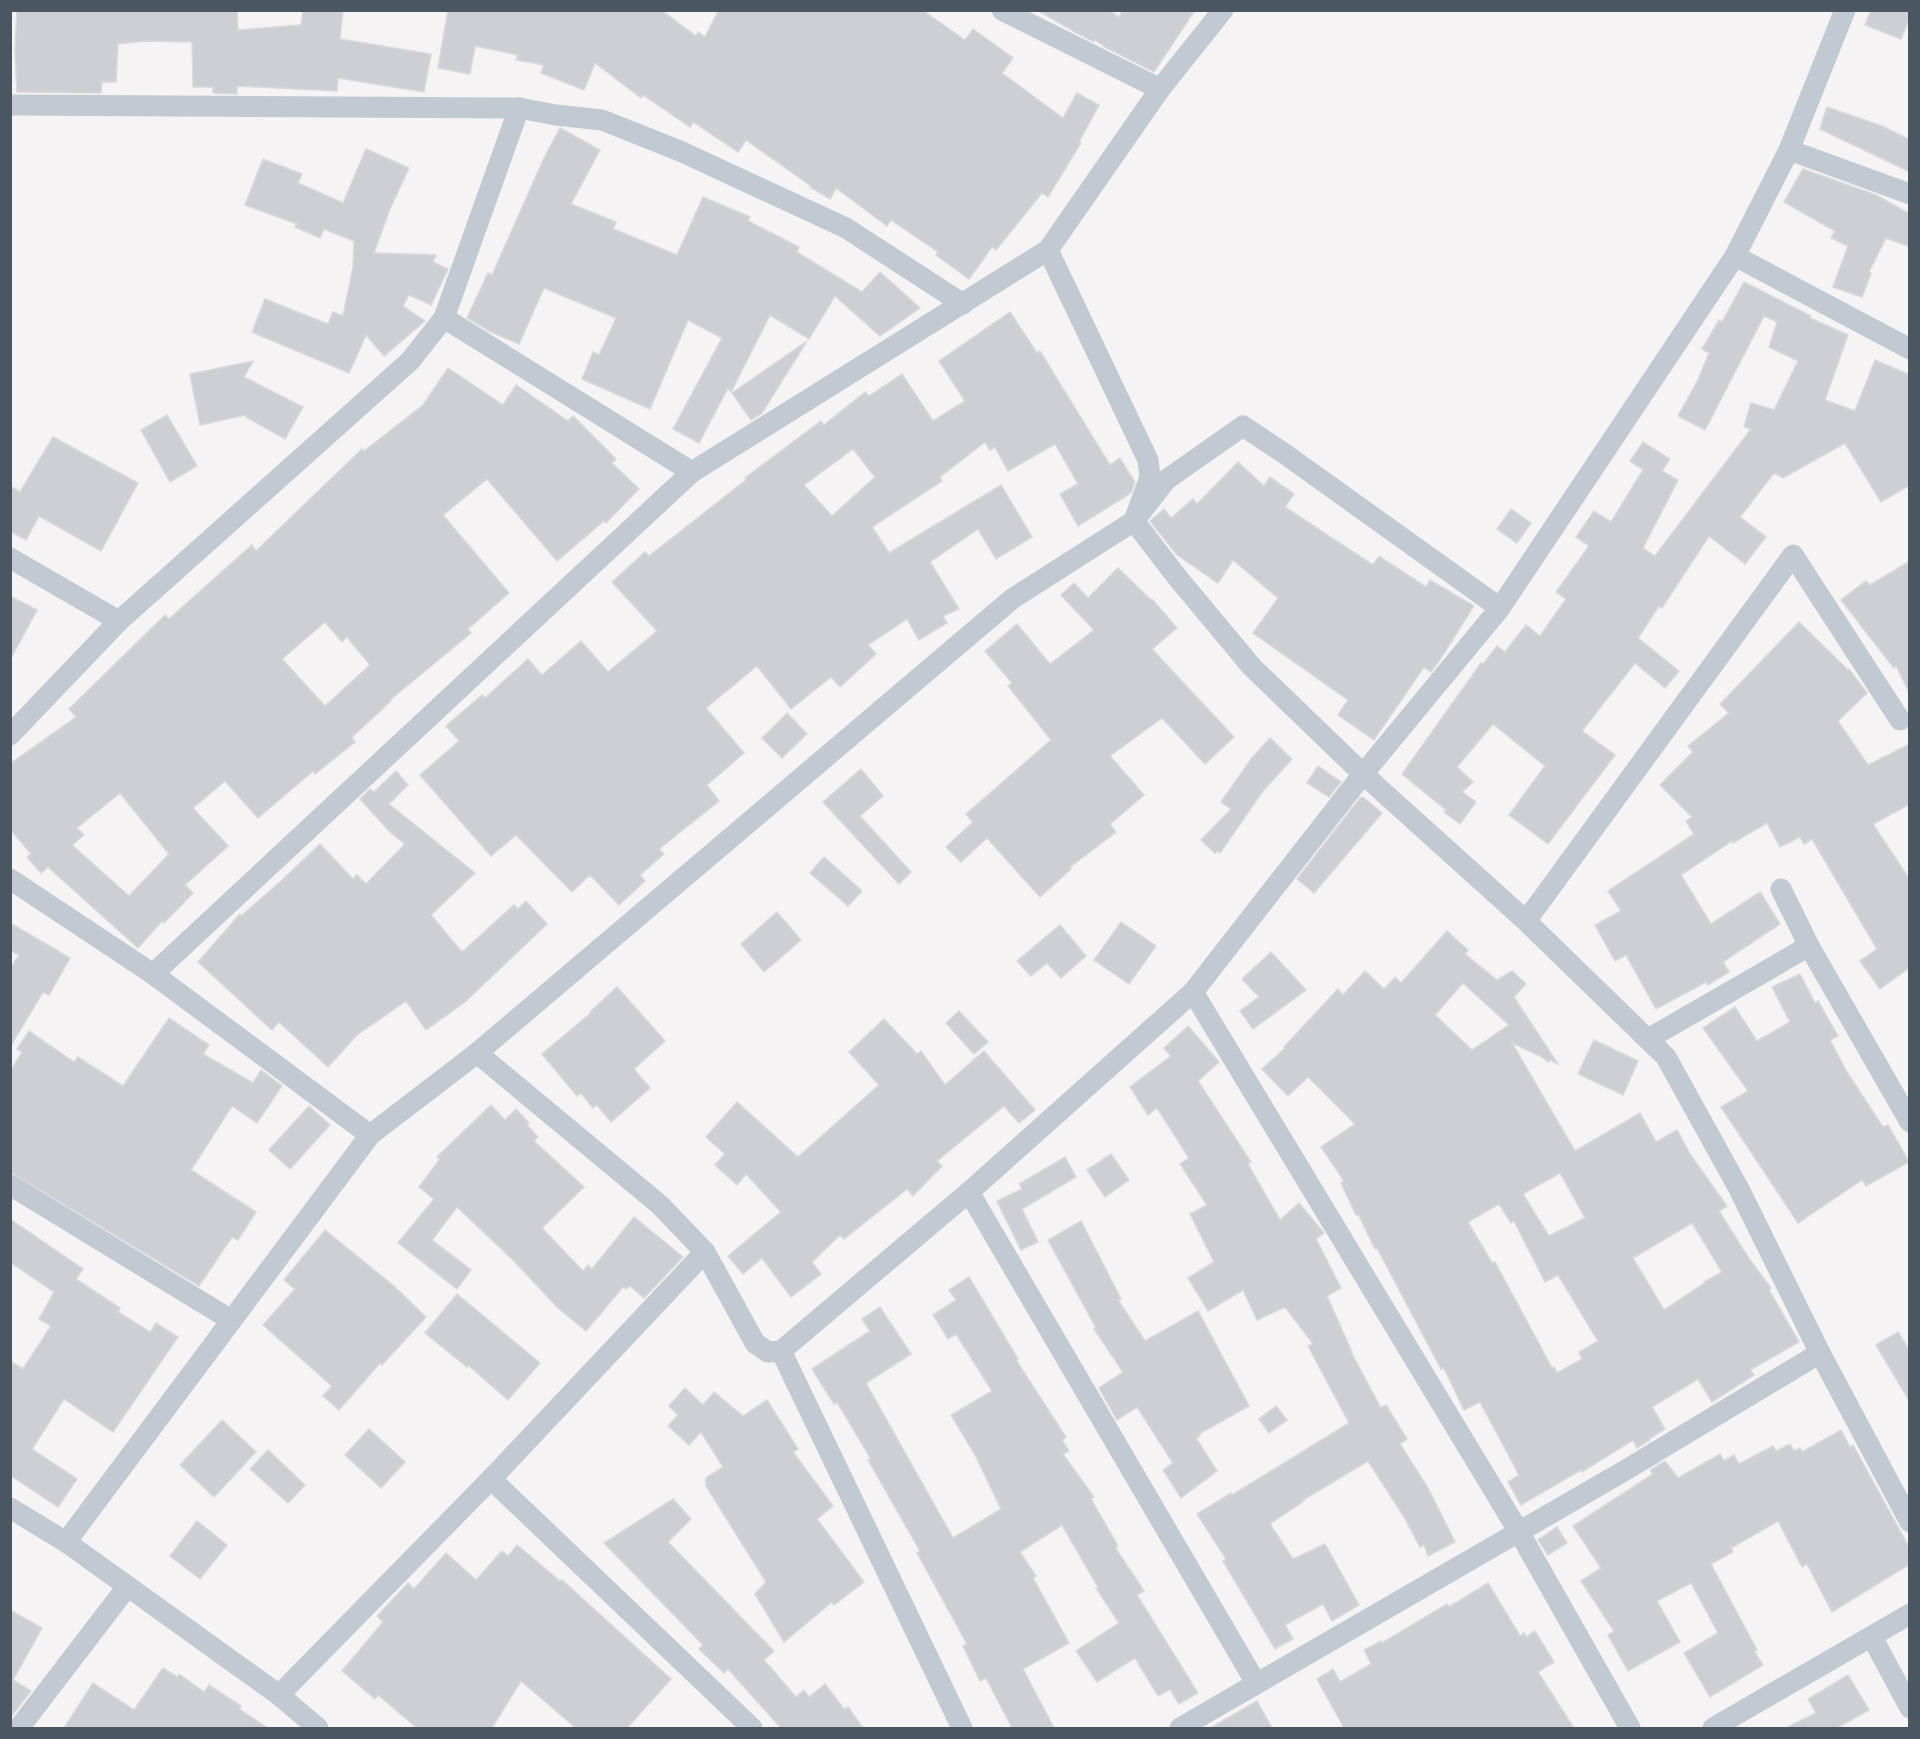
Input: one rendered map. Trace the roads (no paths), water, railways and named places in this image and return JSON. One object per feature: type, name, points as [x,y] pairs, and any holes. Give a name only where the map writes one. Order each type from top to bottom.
[{"type":"street","points":[[1002,10],[1160,89]]},
{"type":"street","points":[[153,974],[692,472],[1048,250],[1160,89],[1223,10]]},
{"type":"street","points":[[477,1053],[660,1205],[705,1252],[755,1342],[768,1352],[781,1351],[969,1192],[1193,992],[1363,774],[1500,608],[1735,256],[1789,150],[1845,10]]},
{"type":"street","points":[[10,105],[519,108],[602,120],[680,151],[846,228],[963,304]]},
{"type":"street","points":[[10,735],[118,621],[410,361],[444,318],[519,108]]},
{"type":"street","points":[[1789,150],[1910,194]]},
{"type":"street","points":[[1048,250],[1149,460],[1150,477],[1134,521]]},
{"type":"street","points":[[1735,256],[1910,349]]},
{"type":"street","points":[[444,318],[692,472]]},
{"type":"street","points":[[66,1542],[370,1135],[477,1053],[1012,599],[1134,521],[1166,480],[1243,426],[1500,608]]},
{"type":"street","points":[[1134,521],[1252,667],[1363,774],[1526,921],[1666,1057],[1739,1189],[1820,1353],[1910,1522]]},
{"type":"street","points":[[1526,921],[1793,555],[1899,720]]},
{"type":"street","points":[[10,558],[118,621]]},
{"type":"street","points":[[10,879],[153,974],[370,1135]]},
{"type":"street","points":[[1781,890],[1809,946],[1910,1122]]},
{"type":"street","points":[[1648,1039],[1809,946]]},
{"type":"street","points":[[1193,992],[1519,1532],[1629,1728]]},
{"type":"street","points":[[10,1185],[231,1320]]},
{"type":"street","points":[[969,1192],[1256,1683]]},
{"type":"street","points":[[279,1695],[491,1479],[705,1252]]},
{"type":"street","points":[[781,1351],[962,1728]]},
{"type":"street","points":[[1180,1728],[1634,1465],[1820,1353]]},
{"type":"street","points":[[491,1479],[752,1728]]},
{"type":"street","points":[[10,1508],[66,1542],[279,1695],[318,1728]]},
{"type":"street","points":[[19,1728],[127,1587]]},
{"type":"street","points":[[1713,1728],[1910,1614]]},
{"type":"street","points":[[1872,1637],[1910,1708]]}]
